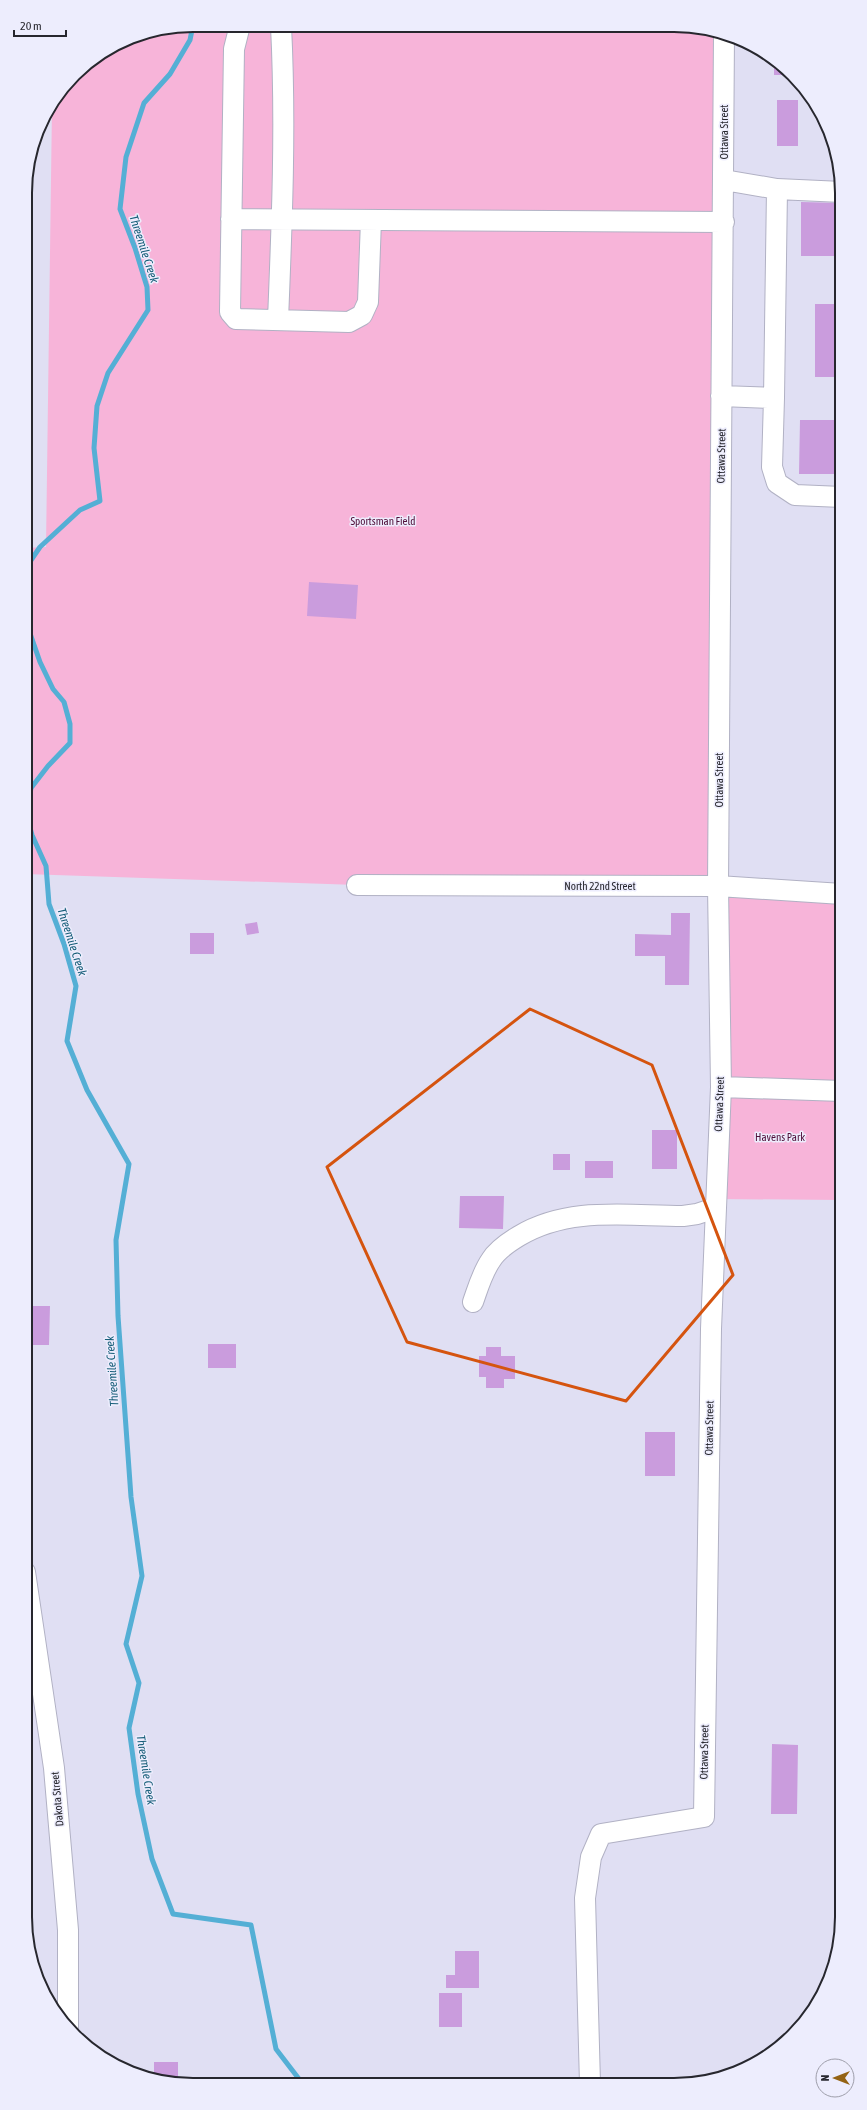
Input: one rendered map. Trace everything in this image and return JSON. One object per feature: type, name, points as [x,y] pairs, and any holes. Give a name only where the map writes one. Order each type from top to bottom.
[{"type":"street","points":[[238,32],[234,49],[230,312],[236,319],[349,322],[362,315],[368,302],[371,220]]},
{"type":"street","points":[[278,320],[282,218],[283,65],[281,32]]},
{"type":"street","name":"Ottawa Street","points":[[590,2078],[586,1898],[591,1857],[601,1834],[704,1817],[710,1330],[721,1087],[718,886],[724,222],[724,40]]},
{"type":"street","points":[[724,180],[777,189],[835,192]]},
{"type":"street","points":[[777,189],[772,467],[778,483],[794,495],[835,497]]},
{"type":"street","points":[[231,218],[724,222]]},
{"type":"street","points":[[722,396],[774,398]]},
{"type":"street","name":"North 22nd Street","points":[[357,885],[718,886],[835,894]]},
{"type":"street","points":[[721,1087],[835,1091]]},
{"type":"street","points":[[473,1302],[483,1274],[492,1258],[510,1241],[540,1225],[574,1215],[683,1216],[697,1214],[715,1208]]},
{"type":"street","name":"Dakota Street","points":[[32,1625],[55,1776],[68,1930],[68,2018]]},
{"type":"highlighted area","points":[[530,1009],[652,1065],[733,1275],[626,1401],[407,1342],[327,1167]]},
{"type":"green space","name":"Sportsman Field","points":[[182,32],[685,32],[716,37],[724,40],[718,886],[357,885],[32,874],[32,548],[46,547],[52,116],[59,103],[79,79],[103,59],[131,44],[151,37]]},
{"type":"green space","name":"Havens Park","points":[[718,886],[835,893],[835,1200],[715,1199]]},
{"type":"building","points":[[774,67],[783,75],[774,75]]},
{"type":"building","points":[[777,100],[798,100],[798,146],[777,146]]},
{"type":"building","points":[[801,202],[835,203],[835,256],[801,256]]},
{"type":"building","points":[[815,304],[835,304],[835,377],[815,377]]},
{"type":"building","points":[[800,420],[835,420],[835,474],[799,474]]},
{"type":"building","points":[[309,582],[358,585],[356,619],[307,616]]},
{"type":"building","points":[[671,913],[690,913],[689,985],[665,985],[665,956],[635,956],[635,934],[671,935]]},
{"type":"building","points":[[257,922],[259,933],[247,935],[245,924]]},
{"type":"building","points":[[190,933],[214,933],[214,954],[190,954]]},
{"type":"building","points":[[652,1130],[677,1130],[677,1169],[652,1169]]},
{"type":"building","points":[[553,1154],[570,1154],[570,1170],[553,1170]]},
{"type":"building","points":[[585,1161],[613,1161],[613,1178],[585,1178]]},
{"type":"building","points":[[460,1196],[504,1196],[503,1229],[459,1228]]},
{"type":"building","points":[[32,1306],[50,1306],[49,1345],[32,1345]]},
{"type":"building","points":[[208,1344],[236,1344],[236,1368],[208,1368]]},
{"type":"building","points":[[486,1347],[501,1347],[501,1356],[515,1356],[515,1379],[504,1379],[504,1388],[486,1388],[486,1377],[479,1377],[479,1356],[486,1356]]},
{"type":"building","points":[[645,1432],[675,1432],[675,1476],[645,1476]]},
{"type":"building","points":[[772,1744],[798,1745],[797,1814],[771,1814]]},
{"type":"building","points":[[455,1951],[479,1951],[479,1988],[446,1988],[446,1975],[455,1975]]},
{"type":"building","points":[[439,1993],[462,1993],[462,2027],[439,2027]]},
{"type":"building","points":[[154,2062],[178,2062],[178,2078],[154,2074]]},
{"type":"waterway","name":"Threemile Creek","points":[[32,559],[40,547],[80,510],[100,501],[94,448],[97,406],[108,373],[148,310],[147,287],[135,248],[120,209],[126,157],[144,103],[170,74],[190,40],[192,32]]},
{"type":"waterway","name":"Threemile Creek","points":[[32,639],[40,662],[53,689],[64,702],[70,724],[70,743],[48,766],[32,787]]},
{"type":"waterway","name":"Threemile Creek","points":[[32,835],[46,866],[49,904],[64,944],[76,986],[67,1041],[87,1090],[129,1164],[116,1240],[118,1316],[131,1497],[142,1576],[126,1644],[139,1683],[129,1728],[138,1794],[152,1859],[173,1914],[251,1925],[276,2049],[298,2078]]}]
